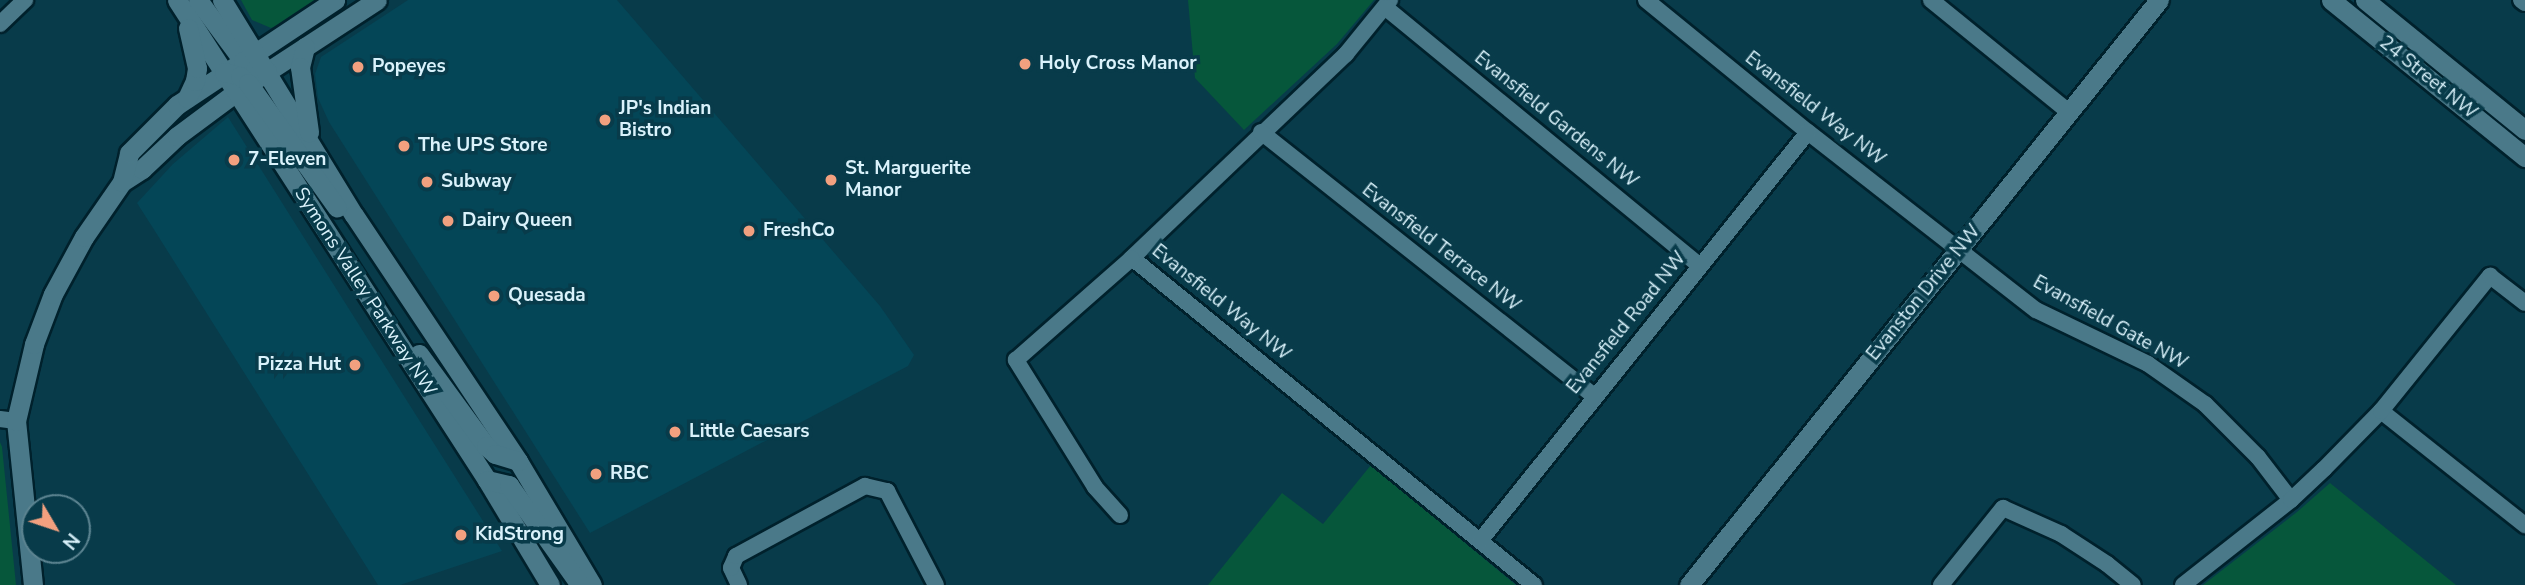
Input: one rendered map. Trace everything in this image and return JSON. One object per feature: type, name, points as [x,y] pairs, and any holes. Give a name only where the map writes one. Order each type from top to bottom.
[{"type":"main road","points":[[222,0],[255,70],[267,71]]},
{"type":"main road","points":[[33,585],[8,420],[53,295],[84,237],[122,182],[130,153],[187,98],[335,0]]},
{"type":"main road","points":[[122,182],[142,169],[177,136],[242,88],[377,0]]},
{"type":"main road","name":"Evanston Drive NW","points":[[1689,585],[2159,0]]},
{"type":"main road","name":"24 Street NW","points":[[2331,0],[2525,157]]},
{"type":"main road","name":"24 Street NW","points":[[2365,0],[2525,131]]},
{"type":"main road","points":[[185,2],[249,57]]},
{"type":"main road","points":[[185,2],[224,72],[240,76],[242,88],[338,210],[354,215]]},
{"type":"main road","points":[[185,2],[197,68],[195,81],[187,98]]},
{"type":"main road","points":[[305,47],[300,73],[310,140]]},
{"type":"main road","name":"Symons Valley Parkway NW","points":[[267,71],[354,215],[518,461],[592,585]]},
{"type":"main road","name":"Symons Valley Parkway NW","points":[[242,88],[361,288],[487,480],[550,585]]},
{"type":"main road","points":[[361,288],[396,323],[486,446],[495,454],[518,461]]},
{"type":"main road","points":[[487,480],[509,485],[580,585]]},
{"type":"street","points":[[0,24],[25,0]]},
{"type":"street","name":"Evansfield Way NW","points":[[1646,0],[1959,250]]},
{"type":"street","points":[[1931,0],[2069,112]]},
{"type":"street","points":[[2521,0],[2525,3]]},
{"type":"street","name":"Evansfield Way NW","points":[[1388,4],[1346,54],[1261,132],[1132,258],[1534,585]]},
{"type":"street","name":"Evansfield Gardens NW","points":[[1388,4],[1700,265]]},
{"type":"street","name":"Evansfield Terrace NW","points":[[1261,132],[1595,397]]},
{"type":"street","name":"Evansfield Road NW","points":[[1480,541],[1808,132]]},
{"type":"street","name":"Evansfield Gate NW","points":[[1959,250],[2036,310],[2148,365],[2205,404],[2258,457],[2291,500]]},
{"type":"street","points":[[1121,515],[1095,487],[1016,360],[1132,258]]},
{"type":"street","points":[[2183,585],[2291,500],[2381,411],[2490,276],[2525,303]]},
{"type":"street","points":[[2381,411],[2525,525]]},
{"type":"street","points":[[739,585],[731,568],[736,556],[865,486],[887,491],[936,585]]},
{"type":"street","points":[[1941,585],[2003,508],[2061,534],[2133,585]]},
{"type":"shaded area","points":[[408,0],[617,0],[880,306],[914,355],[908,366],[590,533],[329,122],[318,98],[315,74],[321,57]]},
{"type":"shaded area","points":[[228,117],[502,551],[400,585],[378,585],[137,203],[173,164]]},
{"type":"green space","points":[[241,0],[321,0],[286,23],[271,28],[252,20]]},
{"type":"green space","points":[[1188,0],[1374,0],[1337,44],[1244,130],[1195,78]]},
{"type":"green space","points":[[0,442],[2,447],[16,585],[0,585]]},
{"type":"green space","points":[[1371,465],[1516,585],[1208,585],[1282,493],[1323,524]]},
{"type":"green space","points":[[2330,483],[2456,585],[2203,585],[2297,512]]},
{"type":"place","name":"Holy Cross Manor","points":[[1025,64]]},
{"type":"place","name":"Popeyes","points":[[358,67]]},
{"type":"place","name":"JP's Indian Bistro","points":[[605,120]]},
{"type":"place","name":"The UPS Store","points":[[404,146]]},
{"type":"place","name":"7-Eleven","points":[[234,160]]},
{"type":"place","name":"St. Marguerite Manor","points":[[831,180]]},
{"type":"place","name":"Subway","points":[[427,182]]},
{"type":"place","name":"Dairy Queen","points":[[448,221]]},
{"type":"place","name":"FreshCo","points":[[749,231]]},
{"type":"place","name":"Quesada","points":[[494,296]]},
{"type":"place","name":"Pizza Hut","points":[[355,365]]},
{"type":"place","name":"Little Caesars","points":[[675,432]]},
{"type":"place","name":"RBC","points":[[596,474]]},
{"type":"place","name":"KidStrong","points":[[461,535]]}]
